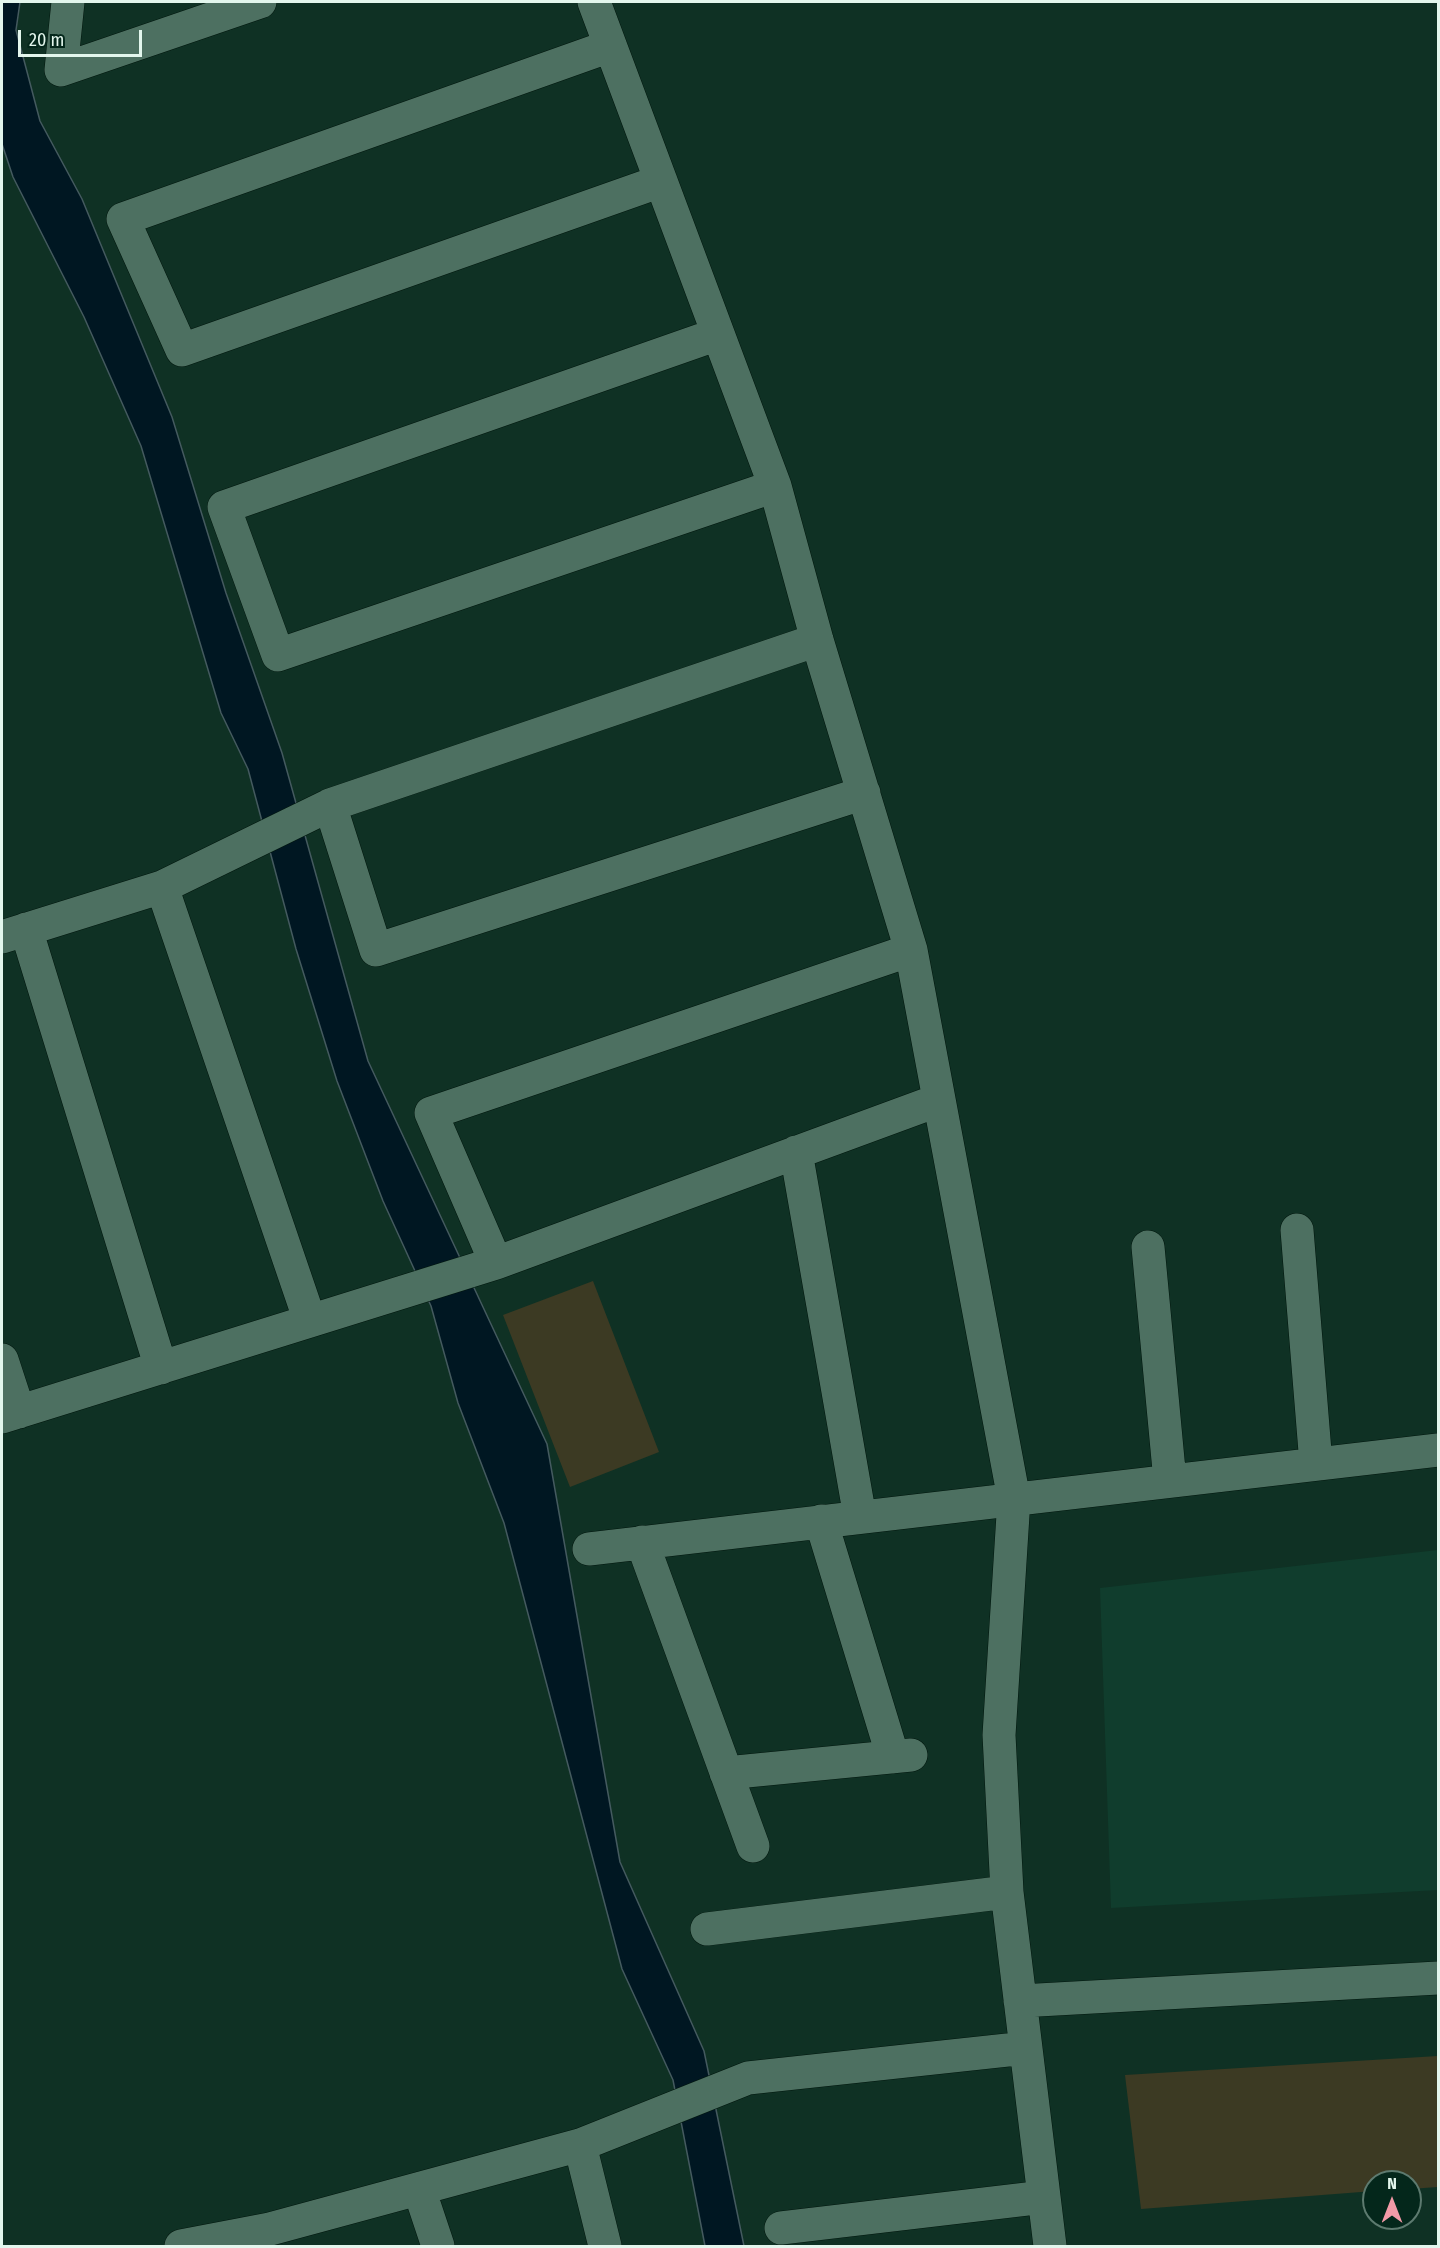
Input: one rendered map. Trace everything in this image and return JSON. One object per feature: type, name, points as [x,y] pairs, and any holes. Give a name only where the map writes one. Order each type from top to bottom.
[{"type":"street","points":[[68,2],[61,70],[260,2]]},
{"type":"street","points":[[594,2],[775,486],[817,640],[911,950],[1014,1499],[999,1735],[1007,1892],[1050,2247]]},
{"type":"street","points":[[610,46],[123,219],[182,350],[661,182]]},
{"type":"street","points":[[718,334],[224,507],[278,655],[775,486]]},
{"type":"street","points":[[161,1368],[14,933],[162,887],[330,805],[817,640]]},
{"type":"street","points":[[330,805],[376,950],[864,794]]},
{"type":"street","points":[[162,887],[310,1321]]},
{"type":"street","points":[[496,1263],[431,1113],[911,950]]},
{"type":"street","points":[[2,1360],[10,1414],[496,1263],[939,1100]]},
{"type":"street","points":[[796,1152],[860,1517]]},
{"type":"street","points":[[1297,1230],[1316,1464]]},
{"type":"street","points":[[1148,1247],[1170,1481]]},
{"type":"street","points":[[589,1549],[1438,1450]]},
{"type":"street","points":[[726,1773],[902,1756],[821,1521]]},
{"type":"street","points":[[642,1542],[753,1846]]},
{"type":"street","points":[[707,1929],[1007,1892]]},
{"type":"street","points":[[1020,2001],[1438,1978]]},
{"type":"street","points":[[181,2247],[273,2238],[419,2189],[580,2145],[748,2078],[1026,2048]]},
{"type":"street","points":[[580,2145],[606,2247]]},
{"type":"street","points":[[419,2189],[438,2247]]},
{"type":"street","points":[[781,2228],[1044,2197]]},
{"type":"shaded area","points":[[593,1281],[659,1452],[570,1487],[503,1315]]},
{"type":"shaded area","points":[[1438,1550],[1438,1890],[1111,1908],[1100,1588]]},
{"type":"shaded area","points":[[1438,2056],[1438,2187],[1422,2188],[1422,2170],[1362,2170],[1362,2192],[1141,2209],[1125,2075]]},
{"type":"water","points":[[2,2],[20,2],[16,30],[40,121],[82,199],[172,417],[226,593],[282,753],[368,1061],[547,1444],[620,1862],[704,2051],[744,2246],[705,2246],[673,2080],[622,1969],[504,1523],[458,1403],[431,1306],[383,1201],[337,1081],[296,949],[248,769],[221,713],[141,446],[84,317],[13,177],[2,144]]}]
